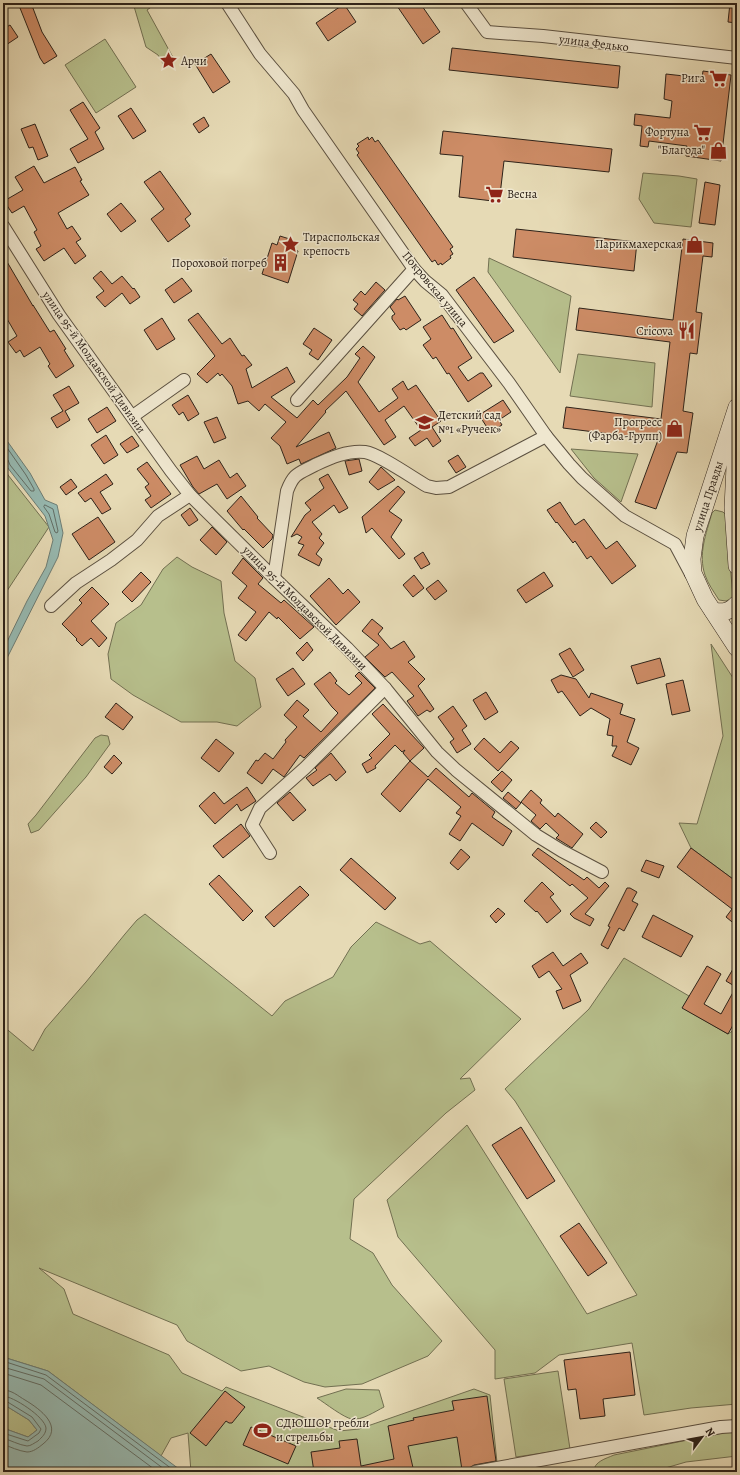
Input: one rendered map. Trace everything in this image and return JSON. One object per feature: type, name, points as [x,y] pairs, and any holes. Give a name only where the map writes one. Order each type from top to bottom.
[{"type":"main road","name":"улица Правды","points":[[698,586],[693,573],[692,559],[695,536],[737,407]]},
{"type":"main road","name":"улица Правды","points":[[737,423],[733,508],[737,566]]},
{"type":"main road","points":[[705,504],[716,499],[725,500],[733,508]]},
{"type":"main road","points":[[698,586],[737,648]]},
{"type":"main road","points":[[713,612],[722,613],[730,610],[737,604]]},
{"type":"street","name":"Покровская улица","points":[[227,3],[260,54],[294,94],[303,110],[414,269],[425,281],[442,295],[509,383],[546,436],[582,478],[624,516],[675,544]]},
{"type":"street","name":"улица Федько","points":[[466,3],[487,32],[543,36],[737,58]]},
{"type":"street","name":"улица 95-й Молдавской Дивизии","points":[[3,226],[59,315],[133,416],[171,471],[190,495],[348,648],[385,688],[437,752],[456,770],[536,834],[562,851],[602,872]]},
{"type":"street","points":[[297,400],[414,269]]},
{"type":"street","points":[[133,416],[184,380]]},
{"type":"street","points":[[274,578],[287,491],[292,479],[296,475],[329,458],[349,452],[365,452],[377,456],[427,486],[436,488],[449,487],[546,436]]},
{"type":"street","points":[[51,606],[76,584],[111,560],[136,540],[158,516],[190,495]]},
{"type":"street","points":[[695,536],[682,544],[675,544],[698,586]]},
{"type":"street","points":[[270,853],[252,825],[260,808],[305,768],[385,688]]},
{"type":"street","points":[[475,1472],[721,1427],[737,1426]]},
{"type":"green space","points":[[133,3],[157,3],[147,10],[175,61],[165,67],[158,55],[146,47]]},
{"type":"green space","points":[[105,39],[136,87],[96,113],[65,65]]},
{"type":"green space","points":[[643,173],[697,179],[691,227],[654,223],[639,199]]},
{"type":"green space","points":[[489,258],[571,296],[560,373],[488,272]]},
{"type":"green space","points":[[578,354],[655,363],[652,407],[570,396]]},
{"type":"green space","points":[[571,449],[638,454],[621,502],[594,478]]},
{"type":"green space","points":[[3,465],[8,475],[49,527],[3,597]]},
{"type":"green space","points":[[715,510],[723,512],[726,515],[733,598],[726,601],[719,600],[708,582],[702,559],[705,536],[712,513]]},
{"type":"green space","points":[[177,557],[192,567],[221,581],[224,613],[235,661],[255,678],[261,707],[237,726],[217,722],[181,722],[133,695],[111,679],[108,654],[116,623],[141,605],[163,569]]},
{"type":"green space","points":[[711,644],[737,684],[737,882],[691,848],[679,823],[697,824],[723,736]]},
{"type":"green space","points":[[101,735],[108,736],[110,744],[86,777],[39,830],[31,833],[28,824],[95,738]]},
{"type":"green space","points":[[145,914],[272,1016],[285,1001],[333,977],[351,947],[376,922],[420,944],[430,941],[521,1019],[460,1079],[470,1078],[475,1090],[446,1113],[354,1199],[350,1239],[373,1253],[392,1285],[442,1341],[428,1356],[362,1384],[325,1387],[304,1382],[269,1366],[241,1371],[187,1341],[177,1325],[39,1268],[64,1289],[73,1314],[169,1355],[182,1373],[222,1391],[226,1387],[339,1431],[359,1429],[474,1389],[490,1395],[498,1472],[191,1472],[188,1433],[171,1438],[161,1456],[48,1371],[3,1357],[3,1026],[33,1051],[45,1029],[137,920]]},
{"type":"green space","points":[[624,958],[689,996],[683,1008],[728,1034],[737,1028],[737,1404],[691,1408],[644,1415],[632,1343],[559,1355],[535,1373],[495,1379],[495,1350],[398,1237],[387,1200],[467,1125],[587,1314],[637,1295],[515,1101],[505,1089],[589,1009]]},
{"type":"green space","points":[[558,1371],[570,1449],[516,1457],[504,1379]]},
{"type":"green space","points":[[346,1389],[379,1390],[384,1407],[360,1419],[352,1419],[317,1398]]},
{"type":"green space","points":[[3,1404],[29,1420],[37,1430],[28,1437],[3,1428]]},
{"type":"green space","points":[[737,1430],[737,1456],[686,1462],[652,1472],[593,1472],[598,1463],[614,1455]]},
{"type":"water","points":[[3,432],[5,438],[30,473],[45,500],[57,505],[63,533],[58,557],[3,666],[3,650],[27,601],[46,567],[53,540],[45,516],[7,467],[3,458]]},
{"type":"water","points":[[3,1357],[48,1371],[183,1472],[3,1472],[3,1428],[28,1437],[37,1430],[29,1420],[3,1404]]},
{"type":"building","points":[[18,3],[31,3],[42,32],[57,56],[44,64],[40,58]]},
{"type":"building","points":[[395,3],[420,3],[440,32],[423,44]]},
{"type":"building","points":[[730,3],[737,3],[737,23],[728,22]]},
{"type":"building","points":[[344,4],[356,22],[328,41],[316,23]]},
{"type":"building","points":[[10,25],[18,37],[3,47],[3,29]]},
{"type":"building","points":[[452,48],[620,66],[618,88],[449,70]]},
{"type":"building","points":[[211,54],[230,82],[213,93],[195,64]]},
{"type":"building","points":[[703,71],[731,75],[721,161],[686,156],[687,146],[649,141],[648,147],[640,146],[642,126],[634,125],[635,114],[670,118],[672,101],[664,99],[666,74],[702,78]]},
{"type":"building","points":[[83,102],[100,128],[95,132],[104,149],[78,163],[70,149],[88,139],[70,110]]},
{"type":"building","points":[[131,108],[146,131],[133,139],[118,116]]},
{"type":"building","points":[[204,117],[209,126],[199,133],[193,124]]},
{"type":"building","points":[[35,124],[48,156],[38,160],[33,147],[29,148],[21,129]]},
{"type":"building","points":[[443,131],[612,149],[609,172],[504,161],[500,195],[493,201],[459,197],[463,156],[440,154]]},
{"type":"building","points":[[368,137],[369,140],[372,137],[375,142],[378,140],[453,247],[450,249],[453,254],[450,256],[451,258],[442,265],[441,263],[438,265],[435,260],[432,262],[357,155],[359,153],[356,149],[359,146],[357,144]]},
{"type":"building","points":[[34,166],[44,183],[75,167],[82,180],[80,181],[89,195],[58,213],[67,229],[72,226],[81,239],[76,242],[86,256],[75,264],[64,248],[44,261],[36,249],[41,246],[34,232],[37,230],[24,206],[12,213],[4,201],[23,190],[15,177]]},
{"type":"building","points":[[160,171],[191,214],[185,219],[190,226],[168,242],[151,219],[164,209],[144,182]]},
{"type":"building","points":[[705,182],[720,185],[715,225],[699,223]]},
{"type":"building","points":[[121,203],[136,221],[121,232],[107,214]]},
{"type":"building","points":[[516,229],[637,242],[634,271],[513,257]]},
{"type":"building","name":"Пороховой погреб","points":[[280,236],[296,241],[293,250],[298,251],[288,283],[262,274],[272,243],[277,245]]},
{"type":"building","points":[[683,239],[713,243],[712,257],[703,256],[696,312],[702,313],[697,354],[690,353],[683,411],[693,413],[687,453],[677,452],[656,509],[635,502],[658,440],[563,428],[566,407],[661,419],[670,342],[576,330],[579,308],[673,320]]},
{"type":"building","points":[[3,255],[50,332],[54,330],[66,349],[64,350],[74,366],[56,378],[48,366],[50,364],[40,347],[24,357],[20,350],[16,353],[8,342],[17,336],[3,312]]},
{"type":"building","points":[[101,271],[112,284],[122,276],[133,289],[134,288],[140,297],[130,304],[122,293],[105,307],[96,297],[104,291],[93,278]]},
{"type":"building","points":[[474,277],[514,331],[494,343],[456,290]]},
{"type":"building","points":[[182,278],[192,291],[174,303],[165,290]]},
{"type":"building","points":[[376,282],[385,290],[362,316],[354,309],[358,304],[353,300],[361,291],[365,295]]},
{"type":"building","points":[[405,296],[421,320],[406,330],[404,328],[400,330],[392,319],[392,316],[395,314],[390,307],[397,299],[398,300]]},
{"type":"building","points":[[198,313],[222,344],[230,338],[242,356],[244,355],[252,365],[246,369],[252,388],[287,367],[295,382],[271,397],[297,418],[313,400],[318,405],[347,377],[360,358],[355,354],[363,346],[375,357],[358,382],[379,412],[398,398],[392,389],[403,381],[408,390],[416,385],[441,421],[432,427],[441,441],[433,447],[427,438],[415,446],[409,438],[421,430],[404,406],[385,420],[396,437],[384,445],[346,391],[325,411],[326,412],[296,447],[329,432],[336,448],[301,464],[299,459],[287,464],[280,446],[271,438],[286,422],[265,404],[259,411],[248,401],[238,404],[232,386],[222,374],[220,376],[218,373],[207,383],[197,374],[215,356],[188,320]]},
{"type":"building","points":[[442,315],[451,329],[453,328],[472,358],[458,367],[468,381],[480,373],[483,373],[492,386],[468,402],[449,373],[447,374],[436,357],[433,359],[423,345],[431,339],[423,327]]},
{"type":"building","points":[[162,318],[175,339],[157,350],[144,330]]},
{"type":"building","points":[[314,328],[332,340],[318,360],[309,354],[312,350],[303,344]]},
{"type":"building","points":[[69,386],[79,403],[65,411],[70,420],[57,428],[51,418],[63,411],[53,395]]},
{"type":"building","points":[[188,395],[199,414],[188,421],[183,412],[179,415],[172,405]]},
{"type":"building","points":[[503,400],[511,412],[499,420],[502,425],[490,432],[479,415]]},
{"type":"building","points":[[107,407],[116,421],[97,433],[88,419]]},
{"type":"building","points":[[217,417],[226,438],[214,443],[204,422]]},
{"type":"building","points":[[106,435],[118,455],[104,464],[91,445]]},
{"type":"building","points":[[132,436],[139,446],[127,453],[120,444]]},
{"type":"building","points":[[458,455],[466,467],[456,473],[448,461]]},
{"type":"building","points":[[197,456],[204,469],[219,460],[230,478],[237,473],[246,486],[227,499],[217,484],[199,494],[180,465]]},
{"type":"building","points":[[359,459],[362,471],[349,475],[345,461]]},
{"type":"building","points":[[147,462],[171,494],[151,508],[145,500],[151,496],[145,487],[149,484],[137,469]]},
{"type":"building","points":[[381,467],[395,480],[378,490],[369,482]]},
{"type":"building","points":[[106,474],[113,484],[100,492],[111,509],[102,514],[91,498],[85,502],[78,493]]},
{"type":"building","points":[[328,474],[348,508],[339,513],[334,505],[312,522],[322,534],[319,538],[324,543],[316,554],[322,559],[319,566],[298,555],[304,545],[298,543],[302,537],[297,534],[291,537],[305,515],[311,510],[305,503],[324,488],[319,479]]},
{"type":"building","points":[[71,479],[77,487],[66,495],[60,487]]},
{"type":"building","points":[[398,486],[405,492],[389,511],[402,520],[391,537],[405,554],[399,559],[372,528],[366,533],[362,517]]},
{"type":"building","points":[[241,496],[258,517],[257,518],[273,535],[272,539],[263,548],[244,529],[243,530],[227,511]]},
{"type":"building","points":[[560,502],[575,525],[584,519],[606,549],[617,541],[636,566],[612,584],[591,556],[587,559],[575,541],[573,543],[547,510]]},
{"type":"building","points":[[190,508],[198,520],[189,526],[181,515]]},
{"type":"building","points":[[98,517],[115,542],[89,560],[72,534]]},
{"type":"building","points":[[212,527],[227,542],[216,555],[200,540]]},
{"type":"building","points":[[423,552],[430,564],[421,569],[414,558]]},
{"type":"building","points":[[243,558],[263,578],[258,584],[281,603],[284,600],[314,627],[300,639],[278,617],[277,619],[269,612],[246,641],[238,635],[256,612],[238,598],[247,586],[232,573]]},
{"type":"building","points":[[141,572],[151,582],[132,602],[122,592]]},
{"type":"building","points":[[544,572],[553,586],[526,603],[517,590]]},
{"type":"building","points":[[414,575],[424,588],[413,597],[403,585]]},
{"type":"building","points":[[329,578],[343,594],[348,589],[360,602],[336,625],[310,596]]},
{"type":"building","points":[[438,580],[447,591],[435,600],[426,589]]},
{"type":"building","points":[[92,587],[109,604],[91,621],[107,638],[99,647],[91,638],[82,646],[62,624],[82,603],[79,600]]},
{"type":"building","points":[[372,619],[383,628],[378,634],[391,649],[404,641],[415,657],[408,662],[425,679],[418,686],[434,709],[430,712],[427,710],[418,716],[407,701],[414,696],[392,672],[385,677],[365,657],[379,645],[362,631]]},
{"type":"building","points":[[307,642],[313,650],[303,661],[296,653]]},
{"type":"building","points":[[570,648],[584,670],[573,677],[559,654]]},
{"type":"building","points":[[660,658],[665,676],[637,684],[631,666]]},
{"type":"building","points":[[293,668],[305,684],[288,696],[276,679]]},
{"type":"building","points":[[330,672],[337,681],[335,683],[349,695],[362,683],[355,676],[359,672],[375,688],[304,758],[300,755],[284,777],[273,769],[262,784],[247,773],[256,760],[258,761],[265,753],[273,759],[286,742],[285,740],[297,727],[284,715],[297,700],[309,710],[303,716],[321,732],[338,713],[314,684]]},
{"type":"building","points":[[561,675],[576,679],[589,698],[591,693],[623,704],[620,714],[635,719],[627,742],[639,748],[631,765],[612,756],[617,746],[612,746],[613,736],[607,735],[610,719],[591,708],[580,716],[562,691],[558,693],[551,680]]},
{"type":"building","points":[[683,680],[690,711],[672,715],[666,684]]},
{"type":"building","points":[[486,692],[498,712],[485,720],[473,700]]},
{"type":"building","points":[[116,703],[133,717],[123,730],[105,717]]},
{"type":"building","points":[[383,704],[424,748],[410,761],[403,753],[405,750],[402,752],[395,745],[375,766],[376,768],[367,773],[362,764],[372,758],[369,755],[390,734],[372,714]]},
{"type":"building","points":[[453,706],[467,726],[462,730],[471,744],[457,753],[450,742],[454,739],[438,717]]},
{"type":"building","points":[[484,738],[500,753],[511,741],[519,748],[498,771],[474,749]]},
{"type":"building","points":[[216,739],[234,753],[219,772],[201,758]]},
{"type":"building","points":[[331,753],[346,772],[336,781],[330,774],[313,786],[306,778],[317,770],[315,768]]},
{"type":"building","points":[[114,755],[122,763],[112,774],[104,767]]},
{"type":"building","points":[[410,761],[428,777],[436,768],[469,797],[472,793],[495,812],[492,817],[512,831],[503,846],[472,823],[460,841],[449,834],[461,816],[456,813],[461,807],[428,779],[400,812],[381,794]]},
{"type":"building","points":[[502,771],[512,780],[502,792],[491,782]]},
{"type":"building","points":[[247,787],[256,801],[241,811],[237,804],[215,824],[199,806],[214,792],[224,804]]},
{"type":"building","points":[[531,790],[542,800],[540,803],[555,817],[558,813],[583,834],[572,848],[556,838],[559,835],[546,823],[540,829],[531,821],[536,815],[521,802]]},
{"type":"building","points":[[290,792],[306,810],[293,821],[277,803]]},
{"type":"building","points":[[508,792],[521,803],[516,809],[503,798]]},
{"type":"building","points":[[596,822],[607,832],[601,838],[590,828]]},
{"type":"building","points":[[241,824],[250,836],[223,858],[213,846]]},
{"type":"building","points":[[538,848],[584,880],[587,877],[599,888],[605,882],[609,886],[585,914],[594,919],[590,926],[574,918],[570,914],[588,898],[572,884],[570,886],[532,855]]},
{"type":"building","points":[[691,848],[737,882],[737,926],[726,917],[732,909],[677,867]]},
{"type":"building","points":[[461,849],[470,857],[458,870],[450,863]]},
{"type":"building","points":[[351,858],[396,898],[385,910],[340,870]]},
{"type":"building","points":[[646,860],[664,866],[659,878],[641,871]]},
{"type":"building","points":[[219,875],[253,911],[243,921],[209,884]]},
{"type":"building","points":[[542,882],[554,894],[550,897],[561,911],[547,923],[537,911],[536,912],[524,901]]},
{"type":"building","points":[[300,886],[309,895],[274,927],[265,917]]},
{"type":"building","points":[[627,888],[637,892],[632,901],[638,904],[624,931],[619,928],[608,949],[601,945],[610,927],[608,926]]},
{"type":"building","points":[[498,908],[505,914],[496,923],[490,916]]},
{"type":"building","points":[[653,915],[693,936],[681,957],[642,937]]},
{"type":"building","points":[[553,952],[563,966],[581,953],[588,963],[570,975],[581,1001],[563,1009],[556,991],[562,989],[549,971],[539,978],[532,966]]},
{"type":"building","points":[[737,962],[737,1018],[728,1034],[682,1008],[707,966],[721,974],[704,1004],[721,1014],[736,987],[726,981]]},
{"type":"building","points":[[521,1127],[555,1181],[527,1199],[492,1145]]},
{"type":"building","points":[[579,1223],[607,1263],[588,1276],[560,1236]]},
{"type":"building","points":[[630,1352],[635,1395],[603,1399],[605,1416],[580,1419],[576,1389],[568,1390],[564,1360]]},
{"type":"building","points":[[225,1391],[245,1407],[232,1423],[226,1421],[206,1446],[190,1433]]},
{"type":"building","points":[[487,1396],[496,1461],[474,1465],[468,1469],[462,1470],[457,1437],[408,1446],[414,1472],[314,1472],[311,1452],[340,1448],[339,1441],[357,1439],[361,1466],[394,1459],[388,1426],[414,1420],[413,1418],[454,1410],[452,1401]]},
{"type":"building","points":[[251,1427],[296,1446],[288,1464],[243,1445]]},
{"type":"place","name":"Арчи","points":[[168,61]]},
{"type":"place","name":"Рига","points":[[718,78]]},
{"type":"place","name":"Фортуна","points":[[702,132]]},
{"type":"place","name":"\"Благода\"","points":[[718,150]]},
{"type":"place","name":"Весна","points":[[494,194]]},
{"type":"place","name":"Тираспольская крепость","points":[[290,244]]},
{"type":"place","name":"Парикмахерская","points":[[695,244]]},
{"type":"place","name":"Пороховой погреб","points":[[280,263]]},
{"type":"place","name":"Cricova","points":[[686,331]]},
{"type":"place","name":"Детский сад №1 «Ручеек»","points":[[425,422]]},
{"type":"place","name":"Прогресс (Фарба-Групп)","points":[[675,429]]},
{"type":"place","name":"СДЮШОР гребли и стрельбы","points":[[263,1430]]}]
